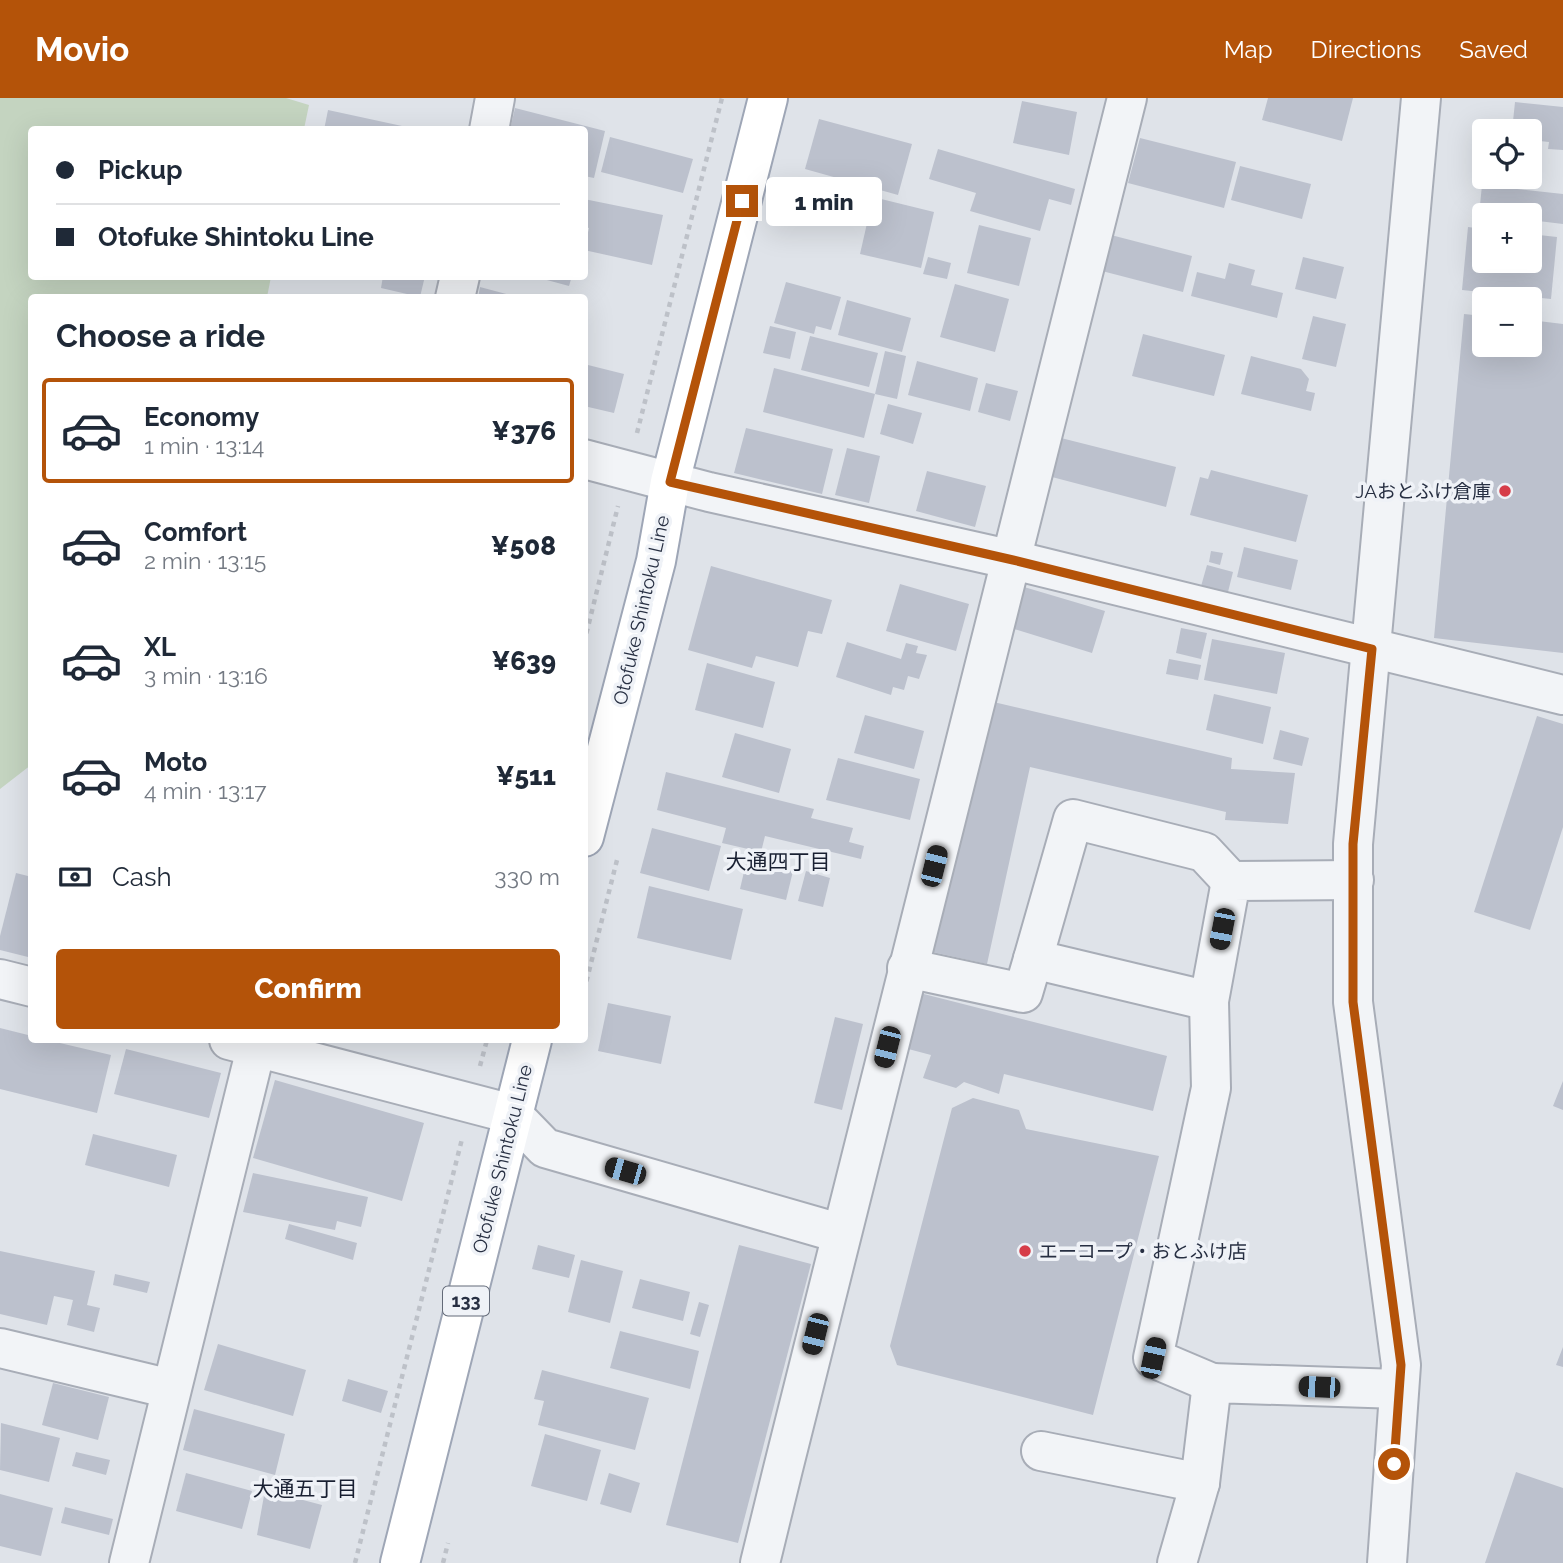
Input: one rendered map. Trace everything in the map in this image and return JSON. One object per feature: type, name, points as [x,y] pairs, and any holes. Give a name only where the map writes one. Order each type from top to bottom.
[{"type":"main road","name":"Otofuke Shintoku Line","points":[[588,822],[656,561],[670,482],[768,98]]},
{"type":"main road","name":"Otofuke Shintoku Line","points":[[400,1563],[531,1043]]},
{"type":"street","points":[[490,126],[495,98]]},
{"type":"street","points":[[760,1563],[839,1233],[1013,560],[1127,98]]},
{"type":"street","points":[[1387,1563],[1401,1365],[1353,1002],[1353,844],[1421,98]]},
{"type":"street","points":[[588,460],[670,482],[1013,560],[1563,695]]},
{"type":"street","points":[[907,968],[1023,993],[1073,819],[1204,852],[1231,881],[1354,880]]},
{"type":"street","points":[[1231,881],[1209,1001],[1211,1088],[1153,1358],[1212,1383],[1399,1389]]},
{"type":"street","points":[[1033,959],[1209,1001]]},
{"type":"street","points":[[0,979],[28,986]]},
{"type":"street","points":[[129,1563],[171,1389],[248,1043]]},
{"type":"street","points":[[252,1043],[512,1114],[545,1148],[839,1233]]},
{"type":"street","points":[[0,1348],[171,1389]]},
{"type":"street","points":[[1177,1563],[1200,1483],[1212,1383]]},
{"type":"street","points":[[1041,1451],[1200,1483]]},
{"type":"path","points":[[588,627],[722,98]]},
{"type":"path","points":[[355,1563],[471,1104]]},
{"type":"green space","points":[[0,98],[286,98],[309,105],[305,126],[28,126],[28,280],[270,280],[268,294],[28,294],[28,767],[0,789]]},
{"type":"building","points":[[1268,98],[1353,98],[1342,141],[1262,120]]},
{"type":"building","points":[[1022,101],[1077,112],[1069,155],[1013,143]]},
{"type":"building","points":[[1515,102],[1563,107],[1563,150],[1548,149],[1549,142],[1542,141],[1542,119],[1513,119]]},
{"type":"building","points":[[515,108],[585,126],[511,126]]},
{"type":"building","points":[[328,110],[402,126],[325,126]]},
{"type":"building","points":[[819,119],[912,144],[898,195],[805,169]]},
{"type":"building","points":[[588,127],[605,131],[594,178],[588,177]]},
{"type":"building","points":[[610,137],[693,159],[683,193],[601,172]]},
{"type":"building","points":[[1140,138],[1236,162],[1224,208],[1128,183]]},
{"type":"building","points":[[938,149],[1075,189],[1071,205],[1049,199],[1040,231],[970,211],[976,193],[929,179]]},
{"type":"building","points":[[1240,166],[1311,184],[1302,219],[1231,200]]},
{"type":"building","points":[[1482,189],[1518,189],[1563,194],[1563,224],[1542,221],[1542,203],[1480,203]]},
{"type":"building","points":[[873,197],[934,212],[921,268],[860,254]]},
{"type":"building","points":[[588,200],[663,215],[652,265],[588,251]]},
{"type":"building","points":[[979,225],[1031,238],[1019,286],[967,273]]},
{"type":"building","points":[[1468,227],[1472,228],[1472,273],[1542,273],[1542,235],[1557,237],[1551,299],[1542,298],[1542,287],[1472,287],[1472,291],[1462,290]]},
{"type":"building","points":[[1111,235],[1192,256],[1183,292],[1102,271]]},
{"type":"building","points":[[928,257],[951,263],[947,279],[923,274]]},
{"type":"building","points":[[1303,257],[1344,267],[1336,299],[1295,289]]},
{"type":"building","points":[[1229,263],[1255,270],[1251,285],[1283,293],[1277,318],[1191,296],[1197,272],[1225,279]]},
{"type":"building","points":[[382,280],[424,280],[421,294],[381,288]]},
{"type":"building","points":[[547,280],[571,280],[569,286]]},
{"type":"building","points":[[786,282],[841,297],[831,330],[816,326],[814,334],[774,323]]},
{"type":"building","points":[[955,284],[1009,299],[995,352],[940,337]]},
{"type":"building","points":[[480,287],[507,294],[479,294]]},
{"type":"building","points":[[847,300],[911,318],[902,352],[838,335]]},
{"type":"building","name":"JAおとふけ倉庫","points":[[1464,314],[1472,315],[1472,357],[1542,357],[1542,321],[1563,324],[1563,653],[1434,638]]},
{"type":"building","points":[[1313,316],[1346,324],[1336,367],[1302,359]]},
{"type":"building","points":[[770,326],[796,332],[790,359],[763,353]]},
{"type":"building","points":[[1143,334],[1225,355],[1214,396],[1132,376]]},
{"type":"building","points":[[810,336],[878,353],[869,387],[801,370]]},
{"type":"building","points":[[885,351],[906,356],[897,399],[875,394]]},
{"type":"building","points":[[1251,356],[1301,369],[1309,379],[1306,391],[1315,393],[1311,411],[1241,394]]},
{"type":"building","points":[[917,361],[978,378],[970,411],[908,395]]},
{"type":"building","points":[[588,365],[624,374],[614,413],[588,407]]},
{"type":"building","points":[[774,368],[875,394],[864,438],[763,412]]},
{"type":"building","points":[[986,383],[1018,391],[1010,421],[978,412]]},
{"type":"building","points":[[888,404],[922,413],[913,444],[880,434]]},
{"type":"building","points":[[746,428],[833,449],[822,494],[734,473]]},
{"type":"building","points":[[1061,438],[1176,467],[1166,507],[1052,477]]},
{"type":"building","points":[[847,448],[880,456],[869,503],[835,495]]},
{"type":"building","points":[[1211,470],[1308,495],[1296,542],[1190,515],[1200,477],[1208,479]]},
{"type":"building","points":[[927,471],[986,486],[975,527],[916,511]]},
{"type":"building","points":[[1244,547],[1298,560],[1291,590],[1237,577]]},
{"type":"building","points":[[1211,551],[1223,553],[1220,565],[1209,562]]},
{"type":"building","points":[[1207,565],[1233,572],[1227,596],[1200,590]]},
{"type":"building","points":[[711,566],[832,600],[822,634],[808,631],[798,667],[756,656],[752,668],[688,650]]},
{"type":"building","points":[[900,584],[969,604],[956,651],[886,631]]},
{"type":"building","points":[[1024,587],[1105,611],[1092,653],[1011,628]]},
{"type":"building","points":[[1181,628],[1207,633],[1201,659],[1176,653]]},
{"type":"building","points":[[1212,639],[1285,653],[1277,694],[1204,680]]},
{"type":"building","points":[[847,642],[901,659],[906,643],[918,646],[916,653],[927,655],[919,679],[908,676],[904,690],[893,687],[891,695],[836,677]]},
{"type":"building","points":[[1169,659],[1201,665],[1198,680],[1166,674]]},
{"type":"building","points":[[707,663],[775,682],[763,728],[695,710]]},
{"type":"building","points":[[1214,694],[1271,707],[1263,744],[1206,730]]},
{"type":"building","points":[[985,700],[1232,758],[1231,769],[1295,773],[1288,824],[1225,820],[1226,812],[1030,767],[987,964],[928,951]]},
{"type":"building","points":[[865,715],[924,731],[914,769],[854,753]]},
{"type":"building","points":[[1537,716],[1563,724],[1563,827],[1530,930],[1474,912]]},
{"type":"building","points":[[1280,730],[1309,738],[1302,766],[1273,759]]},
{"type":"building","points":[[735,733],[791,749],[779,793],[722,777]]},
{"type":"building","points":[[838,758],[920,779],[910,820],[826,800]]},
{"type":"building","points":[[666,772],[814,809],[811,818],[853,828],[849,842],[864,846],[861,859],[765,836],[761,852],[722,843],[726,828],[657,810]]},
{"type":"building","points":[[652,828],[721,846],[709,891],[640,873]]},
{"type":"building","points":[[747,859],[793,871],[786,900],[740,889]]},
{"type":"building","points":[[806,871],[830,878],[823,907],[798,901]]},
{"type":"building","points":[[16,873],[28,876],[28,957],[0,950],[0,936]]},
{"type":"building","points":[[649,886],[743,909],[731,960],[637,938]]},
{"type":"building","points":[[912,991],[1167,1056],[1153,1111],[1004,1074],[999,1094],[964,1082],[956,1088],[923,1078],[931,1055],[897,1046]]},
{"type":"building","points":[[608,1003],[671,1016],[661,1064],[598,1051]]},
{"type":"building","points":[[835,1017],[863,1024],[842,1110],[814,1103]]},
{"type":"building","points":[[0,1028],[28,1035],[28,1043],[60,1043],[111,1055],[97,1113],[0,1089]]},
{"type":"building","points":[[126,1049],[221,1073],[209,1118],[114,1094]]},
{"type":"building","points":[[275,1080],[424,1123],[402,1201],[253,1158]]},
{"type":"building","points":[[1563,1081],[1563,1110],[1553,1106]]},
{"type":"building","name":"エーコープ・おとふけ店","points":[[973,1098],[1019,1110],[1026,1129],[1159,1156],[1093,1415],[897,1365],[890,1346],[952,1108]]},
{"type":"building","points":[[93,1134],[177,1155],[169,1187],[85,1165]]},
{"type":"building","points":[[253,1173],[368,1197],[361,1227],[337,1221],[335,1230],[243,1212]]},
{"type":"building","points":[[289,1224],[357,1243],[353,1260],[285,1239]]},
{"type":"building","points":[[538,1245],[575,1255],[569,1278],[532,1269]]},
{"type":"building","points":[[739,1245],[811,1264],[738,1543],[666,1525]]},
{"type":"building","points":[[0,1251],[95,1271],[87,1305],[100,1308],[94,1332],[67,1325],[73,1300],[54,1296],[47,1325],[0,1314]]},
{"type":"building","points":[[581,1260],[623,1271],[610,1323],[568,1312]]},
{"type":"building","points":[[115,1274],[150,1282],[147,1293],[113,1285]]},
{"type":"building","points":[[640,1279],[690,1292],[683,1321],[632,1308]]},
{"type":"building","points":[[699,1302],[709,1305],[700,1337],[690,1334]]},
{"type":"building","points":[[620,1331],[699,1351],[690,1389],[610,1368]]},
{"type":"building","points":[[218,1344],[306,1370],[293,1416],[204,1390]]},
{"type":"building","points":[[1563,1347],[1563,1367],[1556,1365]]},
{"type":"building","points":[[542,1370],[649,1398],[635,1450],[538,1425],[544,1401],[534,1399]]},
{"type":"building","points":[[348,1379],[388,1391],[381,1413],[342,1401]]},
{"type":"building","points":[[53,1383],[109,1397],[98,1440],[42,1425]]},
{"type":"building","points":[[194,1409],[285,1434],[275,1475],[183,1450]]},
{"type":"building","points":[[1,1423],[60,1438],[49,1482],[0,1470]]},
{"type":"building","points":[[545,1434],[601,1450],[587,1501],[531,1486]]},
{"type":"building","points":[[76,1452],[110,1460],[106,1475],[72,1466]]},
{"type":"building","points":[[1516,1472],[1563,1488],[1563,1563],[1485,1563]]},
{"type":"building","points":[[186,1473],[252,1491],[242,1529],[176,1511]]},
{"type":"building","points":[[609,1473],[640,1483],[631,1513],[600,1504]]},
{"type":"building","points":[[265,1490],[322,1505],[310,1549],[257,1535]]},
{"type":"building","points":[[0,1494],[53,1508],[41,1556],[0,1546]]},
{"type":"building","points":[[65,1507],[113,1519],[109,1535],[61,1523]]},
{"type":"place","name":"JAおとふけ倉庫","points":[[1505,491]]},
{"type":"place","name":"エーコープ・おとふけ店","points":[[1025,1251]]},
{"type":"district","name":"大通四丁目","points":[[778,862]]},
{"type":"district","name":"大通五丁目","points":[[305,1489]]},
{"type":"route","points":[[742,201],[670,482],[1013,560],[1372,649],[1353,844],[1353,1002],[1401,1365],[1394,1464]]}]
